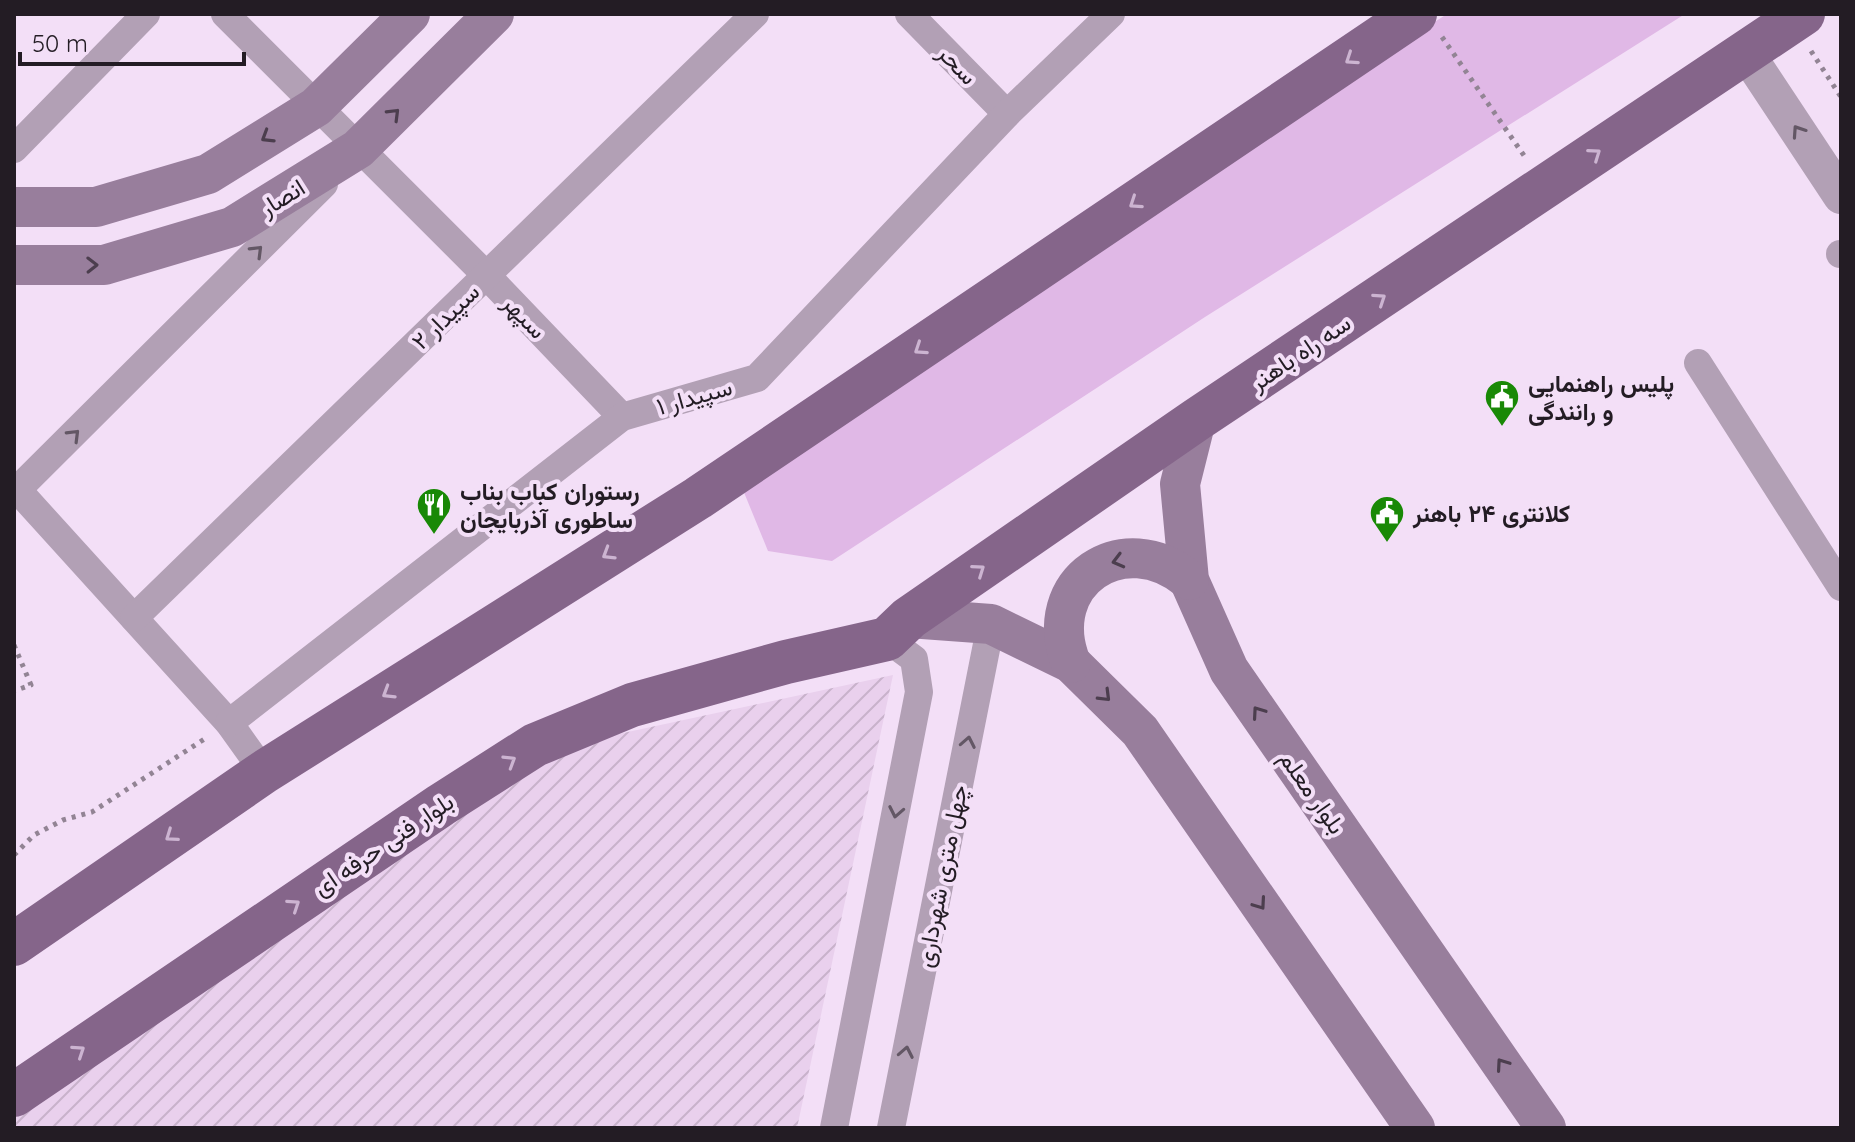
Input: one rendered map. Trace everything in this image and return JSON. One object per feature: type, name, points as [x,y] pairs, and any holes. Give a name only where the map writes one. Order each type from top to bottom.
[{"type":"main road","points":[[14,207],[96,207],[208,174],[316,107],[410,14]]},
{"type":"main road","name":"انصار","points":[[14,265],[104,265],[232,227],[358,149],[494,14]]},
{"type":"main road","name":"سه راه باهنر","points":[[786,662],[898,628],[1196,420],[1797,18]]},
{"type":"main road","points":[[14,944],[264,772],[698,498],[1425,20]]},
{"type":"main road","name":"بلوار معلم","points":[[1196,420],[1180,484],[1189,580],[1229,670],[1546,1128]]},
{"type":"main road","points":[[1071,663],[1063,633],[1068,603],[1075,589],[1097,568],[1128,557],[1145,558],[1161,561],[1189,580]]},
{"type":"main road","points":[[898,628],[991,624],[1071,663],[1140,731],[1415,1128]]},
{"type":"main road","name":"بلوار فنی حرفه ای","points":[[14,1095],[441,805],[535,745],[632,705],[786,662]]},
{"type":"street","points":[[14,149],[146,14]]},
{"type":"street","points":[[225,14],[316,107]]},
{"type":"street","name":"سپیدار ۲","points":[[134,618],[755,14]]},
{"type":"street","name":"سحر","points":[[909,14],[1007,114]]},
{"type":"street","name":"سپیدار ۱","points":[[229,723],[622,417],[757,378],[1007,114],[1111,14]]},
{"type":"street","points":[[1745,51],[1841,196]]},
{"type":"street","name":"سپهر","points":[[316,107],[486,275],[622,417]]},
{"type":"street","points":[[264,772],[229,723],[16,490],[358,149]]},
{"type":"street","points":[[1698,363],[1841,587]]},
{"type":"street","name":"چهل متری شهرداری","points":[[891,1128],[991,624]]},
{"type":"street","points":[[834,1128],[919,692],[914,659],[898,628]]},
{"type":"path","points":[[1797,18],[1841,97]]},
{"type":"path","points":[[1425,20],[1545,188]]},
{"type":"path","points":[[14,645],[31,685],[14,691]]},
{"type":"path","points":[[14,855],[34,835],[63,820],[92,812],[229,723]]},
{"type":"shaded area","points":[[1447,14],[1685,14],[1205,317],[832,561],[768,551],[743,490],[786,439]]},
{"type":"shaded area","points":[[893,675],[797,1128],[14,1128],[14,1080],[516,756]]},
{"type":"place","name":"پلیس راهنمایی و رانندگی","points":[[1502,428]]},
{"type":"place","name":"رستوران کباب بناب ساطوری آذربایجان","points":[[434,536]]},
{"type":"place","name":"کلانتری ۲۴ باهنر","points":[[1387,544]]}]
